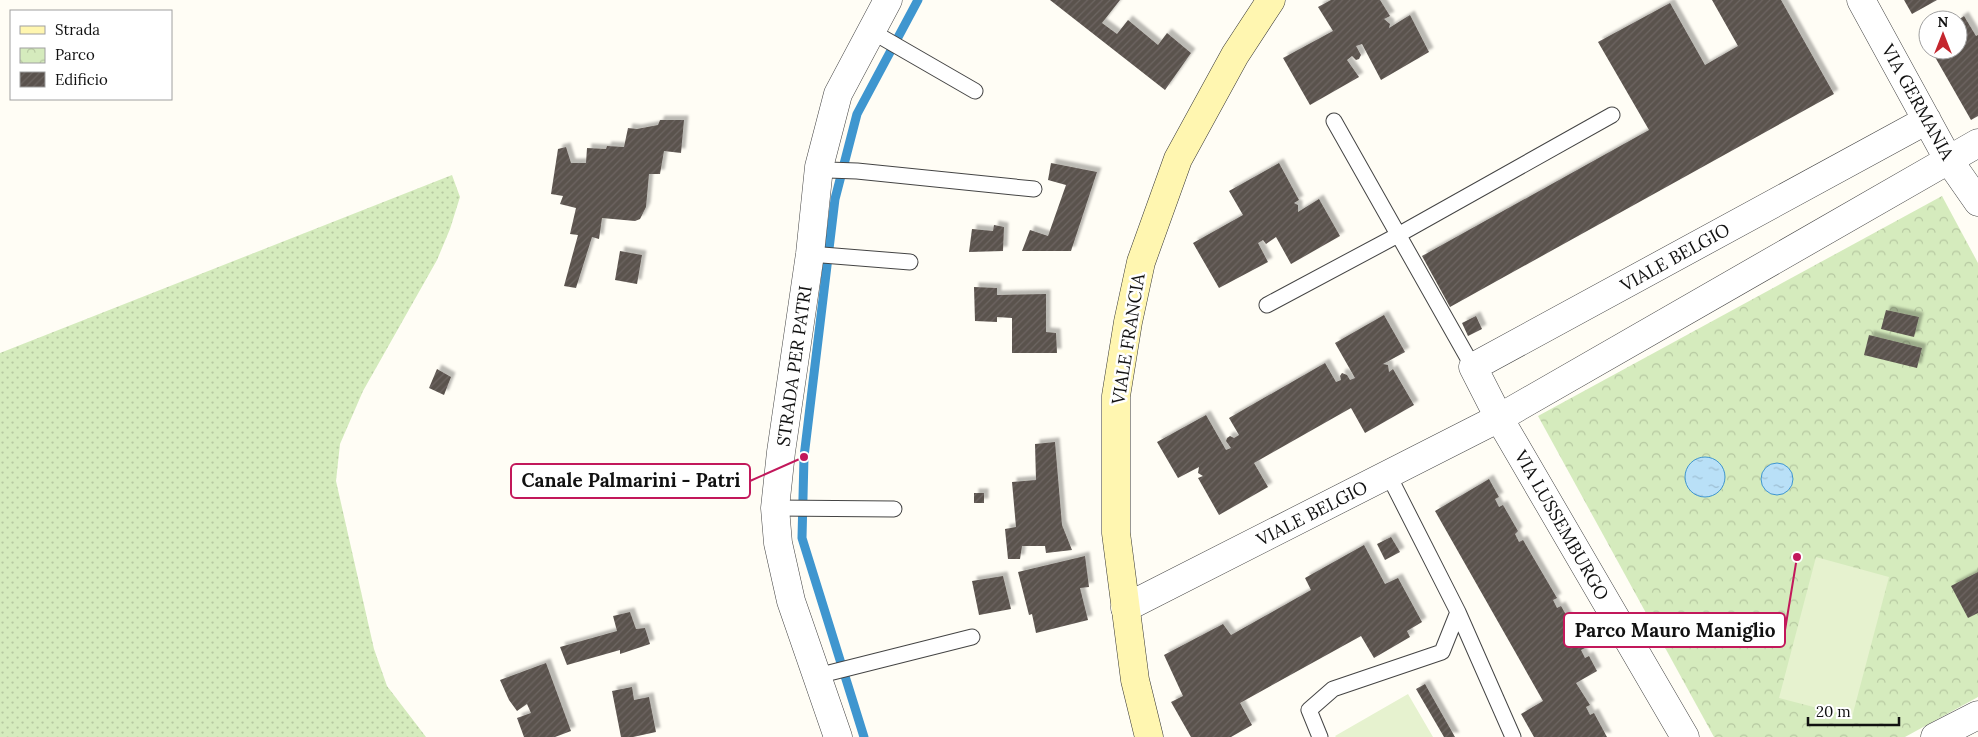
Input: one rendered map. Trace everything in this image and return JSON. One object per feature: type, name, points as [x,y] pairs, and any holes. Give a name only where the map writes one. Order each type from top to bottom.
[{"type":"street","name":"STRADA PER PATRI","points":[[838,737],[822,675],[791,601],[778,543],[781,509],[781,452],[814,254],[824,169],[838,94],[876,33],[888,0]]},
{"type":"street","name":"VIALE FRANCIA","points":[[1149,737],[1135,680],[1116,532],[1116,396],[1128,322],[1141,262],[1178,159],[1235,56],[1271,0]]},
{"type":"street","name":"VIA GERMANIA","points":[[1861,0],[1948,159],[1978,202]]},
{"type":"street","name":"VIALE BELGIO","points":[[1473,367],[1927,120]]},
{"type":"street","name":"VIALE BELGIO","points":[[1125,608],[1499,418],[1978,143]]},
{"type":"street","points":[[1473,367],[1499,418]]},
{"type":"street","name":"VIA LUSSEMBURGO","points":[[1499,418],[1685,737]]},
{"type":"street","points":[[1935,737],[1978,714]]},
{"type":"lane","points":[[876,33],[976,91]]},
{"type":"lane","points":[[1267,305],[1398,235],[1612,115]]},
{"type":"lane","points":[[1334,121],[1473,367]]},
{"type":"lane","points":[[824,169],[1034,189]]},
{"type":"lane","points":[[814,254],[910,262]]},
{"type":"lane","points":[[1388,474],[1458,612],[1513,737]]},
{"type":"lane","points":[[781,509],[894,509]]},
{"type":"lane","points":[[1309,710],[1333,690],[1442,652],[1458,612]]},
{"type":"lane","points":[[822,675],[972,637]]},
{"type":"lane","points":[[1309,710],[1311,737]]},
{"type":"lane","points":[[1309,710],[1320,737]]},
{"type":"green space","points":[[452,175],[460,197],[450,229],[437,260],[363,391],[340,444],[336,481],[374,649],[387,686],[426,737],[0,737],[0,353]]},
{"type":"green space","points":[[1942,196],[1978,263],[1978,697],[1905,737],[1714,737],[1538,416]]},
{"type":"green space","points":[[1816,557],[1889,577],[1852,717],[1779,698]]},
{"type":"green space","points":[[1408,694],[1433,737],[1335,736]]},
{"type":"water","points":[[1705,457],[1716,460],[1722,466],[1725,477],[1722,488],[1716,494],[1705,497],[1694,494],[1688,488],[1685,477],[1688,466],[1694,460]]},
{"type":"water","points":[[1777,463],[1783,464],[1788,468],[1792,473],[1792,485],[1788,490],[1783,494],[1777,495],[1771,494],[1766,490],[1762,485],[1761,479],[1762,473],[1766,468],[1771,464]]},
{"type":"building","points":[[1050,0],[1120,0],[1102,23],[1117,34],[1128,20],[1158,45],[1167,33],[1191,53],[1165,90]]},
{"type":"building","points":[[1331,0],[1380,0],[1390,16],[1384,19],[1390,24],[1389,28],[1410,15],[1429,52],[1381,80],[1362,44],[1356,46],[1361,55],[1359,59],[1356,60],[1352,56],[1347,60],[1359,77],[1310,105],[1283,58],[1333,31],[1318,7]]},
{"type":"building","points":[[1712,0],[1781,0],[1834,94],[1450,307],[1422,256],[1649,130],[1598,42],[1670,3],[1705,65],[1738,46]]},
{"type":"building","points":[[1904,0],[1937,0],[1918,10],[1912,14]]},
{"type":"building","points":[[1968,23],[1976,36],[1978,35],[1978,116],[1971,120],[1937,60],[1968,60]]},
{"type":"building","points":[[660,120],[684,120],[681,153],[664,151],[660,174],[649,174],[646,207],[640,219],[635,221],[602,218],[599,239],[592,237],[576,288],[564,286],[578,235],[570,234],[576,208],[560,204],[563,196],[551,194],[558,149],[566,147],[571,163],[586,163],[587,148],[606,149],[607,146],[624,147],[628,128],[637,129],[658,125]]},
{"type":"building","points":[[1051,163],[1097,172],[1071,251],[1022,251],[1030,230],[1048,236],[1066,185],[1048,180]]},
{"type":"building","points":[[1279,163],[1299,200],[1294,203],[1298,205],[1298,212],[1319,199],[1340,236],[1291,264],[1276,237],[1266,244],[1263,240],[1258,243],[1268,262],[1219,288],[1193,243],[1243,215],[1229,191]]},
{"type":"building","points":[[994,225],[1004,227],[1003,251],[969,252],[972,229],[993,231]]},
{"type":"building","points":[[620,251],[642,255],[637,284],[615,280]]},
{"type":"building","points":[[974,287],[997,288],[997,295],[1046,294],[1046,332],[1056,333],[1057,353],[1012,353],[1012,318],[997,317],[997,322],[975,321]]},
{"type":"building","points":[[1886,310],[1919,317],[1914,337],[1881,329]]},
{"type":"building","points":[[1384,315],[1405,352],[1383,364],[1388,365],[1389,372],[1393,369],[1414,405],[1365,433],[1351,408],[1254,463],[1268,487],[1219,515],[1198,478],[1203,476],[1198,473],[1199,467],[1178,478],[1157,442],[1206,415],[1226,450],[1231,448],[1226,441],[1227,438],[1230,436],[1234,438],[1239,435],[1229,418],[1325,363],[1336,382],[1341,380],[1340,376],[1342,373],[1347,375],[1350,380],[1355,378],[1335,343]]},
{"type":"building","points":[[1476,316],[1482,329],[1468,336],[1462,323]]},
{"type":"building","points":[[1869,335],[1922,348],[1917,368],[1864,355]]},
{"type":"building","points":[[437,369],[451,377],[444,395],[429,388]]},
{"type":"building","points":[[1055,442],[1062,525],[1072,550],[1046,553],[1045,546],[1022,546],[1020,559],[1008,559],[1005,529],[1016,527],[1012,482],[1036,480],[1035,444]]},
{"type":"building","points":[[1489,479],[1499,497],[1495,499],[1499,507],[1503,505],[1518,531],[1515,534],[1519,542],[1523,540],[1557,598],[1553,600],[1557,608],[1561,606],[1585,648],[1581,650],[1585,658],[1589,656],[1597,671],[1576,683],[1590,705],[1586,707],[1590,715],[1594,713],[1607,737],[1534,737],[1521,714],[1543,701],[1435,511]]},
{"type":"building","points":[[974,493],[984,493],[984,503],[974,503]]},
{"type":"building","points":[[1391,537],[1400,552],[1385,560],[1377,544]]},
{"type":"building","points":[[1364,545],[1385,584],[1398,578],[1422,622],[1407,631],[1410,637],[1374,658],[1361,636],[1240,703],[1252,725],[1231,737],[1191,737],[1171,702],[1183,696],[1164,655],[1223,624],[1231,635],[1311,590],[1305,578]]},
{"type":"building","points":[[1085,556],[1089,587],[1080,588],[1088,620],[1036,633],[1032,614],[1029,615],[1018,572]]},
{"type":"building","points":[[1978,572],[1978,613],[1968,618],[1951,586]]},
{"type":"building","points":[[1003,576],[1011,609],[979,615],[972,581]]},
{"type":"building","points":[[630,612],[636,629],[645,628],[650,644],[620,654],[620,650],[567,665],[560,647],[617,631],[613,616]]},
{"type":"building","points":[[546,663],[571,731],[555,737],[524,737],[517,718],[531,713],[527,704],[517,711],[509,700],[500,680]]},
{"type":"building","points":[[1425,684],[1455,737],[1444,737],[1416,689]]},
{"type":"building","points":[[632,687],[634,700],[649,697],[656,732],[633,737],[621,737],[612,691]]},
{"type":"waterway","points":[[864,737],[802,538],[804,457],[835,199],[857,114],[918,0]]},
{"type":"place","name":"Canale Palmarini - Patri","points":[[804,457]]},
{"type":"place","name":"Parco Mauro Maniglio","points":[[1797,557]]}]
